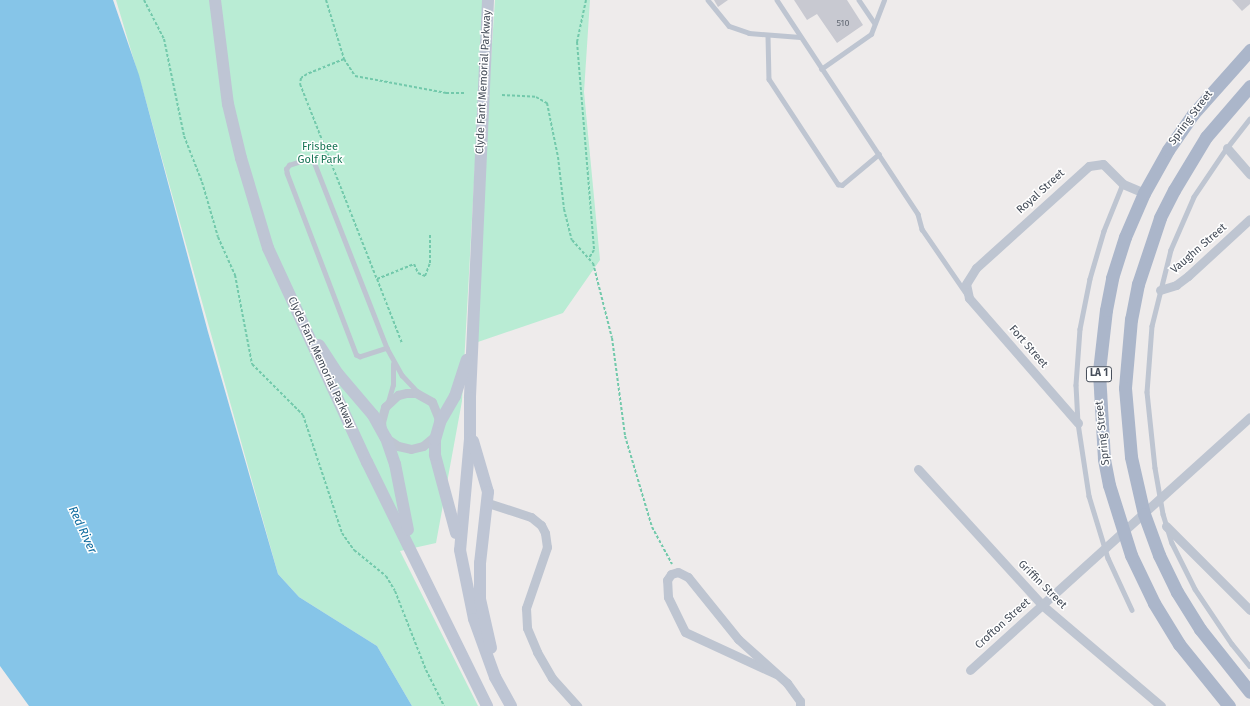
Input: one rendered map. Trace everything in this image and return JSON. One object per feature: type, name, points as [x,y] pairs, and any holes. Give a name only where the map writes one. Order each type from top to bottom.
[{"type":"main road","name":"Clyde Fant Memorial Parkway","points":[[215,0],[228,104],[241,158],[262,231],[289,294],[437,606],[487,706]]},
{"type":"main road","name":"Clyde Fant Memorial Parkway","points":[[488,0],[472,344],[471,427],[460,550],[474,619],[495,677],[509,703]]},
{"type":"main road","name":"Spring Street","points":[[1229,706],[1192,662],[1169,627],[1142,580],[1123,532],[1104,459],[1099,372],[1106,310],[1112,278],[1125,237],[1144,193],[1168,150],[1193,114],[1250,50]]},
{"type":"main road","name":"LA 1","points":[[1250,86],[1206,137],[1181,176],[1160,218],[1138,284],[1131,319],[1125,388],[1131,457],[1144,514],[1159,555],[1188,611],[1213,647],[1250,692]]},
{"type":"main road","points":[[289,294],[338,374],[373,415],[384,434],[395,464],[404,517],[437,606]]},
{"type":"main road","points":[[460,550],[449,502],[435,455],[435,436],[440,422],[455,396],[472,344]]},
{"type":"main road","points":[[471,427],[488,492],[488,503],[480,563],[480,599],[494,659],[509,703]]},
{"type":"street","points":[[1227,148],[1250,174]]},
{"type":"street","name":"Royal Street","points":[[966,284],[976,268],[1089,166],[1103,164],[1123,184],[1144,193]]},
{"type":"street","name":"Vaughn Street","points":[[1160,290],[1176,285],[1188,276],[1250,219]]},
{"type":"street","name":"Fort Street","points":[[966,284],[969,298],[1078,424]]},
{"type":"street","points":[[435,436],[423,446],[411,449],[398,446],[384,434],[382,414],[387,404],[398,395],[420,394],[432,402],[440,422]]},
{"type":"street","points":[[1144,514],[1250,417]]},
{"type":"street","name":"Griffin Street","points":[[918,469],[1042,605],[1161,706]]},
{"type":"street","points":[[488,503],[532,517],[542,525],[546,533],[547,546],[526,608],[527,628],[537,652],[552,678],[577,706]]},
{"type":"street","name":"Crofton Street","points":[[970,670],[1144,514]]},
{"type":"street","points":[[1166,526],[1250,610]]},
{"type":"street","points":[[776,674],[685,632],[668,597],[667,580],[671,574],[678,572],[688,577],[738,639],[787,683],[800,701],[800,706]]},
{"type":"lane","points":[[708,0],[729,26],[749,33],[768,36],[800,37]]},
{"type":"lane","points":[[777,0],[821,69],[918,214],[922,229],[969,298]]},
{"type":"lane","points":[[860,0],[874,22]]},
{"type":"lane","points":[[821,69],[871,34],[874,22],[884,0]]},
{"type":"lane","points":[[768,36],[769,79],[838,184],[842,185],[879,154]]},
{"type":"lane","points":[[1250,119],[1205,179],[1186,215],[1171,250],[1160,290],[1150,345],[1147,392],[1151,443],[1160,500],[1166,526],[1195,589],[1232,644],[1250,666]]},
{"type":"lane","points":[[387,348],[360,357],[356,355],[287,174],[286,169],[289,165],[310,158],[313,159],[393,362],[420,394]]},
{"type":"lane","points":[[1123,184],[1104,231],[1085,299],[1078,349],[1078,424],[1089,496],[1105,550],[1132,610]]},
{"type":"lane","points":[[387,404],[393,386],[393,362]]},
{"type":"path","points":[[144,0],[164,39],[184,136],[202,182],[218,237],[235,275],[252,364],[303,415],[342,534],[354,550],[386,576],[395,591],[426,670],[444,706]]},
{"type":"path","points":[[326,0],[344,59],[355,76],[446,92],[464,92]]},
{"type":"path","points":[[586,0],[577,42],[594,250],[589,258]]},
{"type":"path","points":[[344,59],[307,74],[301,78],[300,84],[402,343]]},
{"type":"path","points":[[502,95],[536,96],[547,103],[558,157],[564,209],[572,240],[594,263],[612,338],[625,436],[652,527],[678,572]]},
{"type":"path","points":[[377,279],[414,264],[418,273],[425,276],[430,263],[430,233]]},
{"type":"green space","name":"Frisbee Golf Park","points":[[116,0],[484,0],[462,401],[436,543],[400,551],[478,706],[412,706],[377,646],[299,597],[278,574],[144,94]]},
{"type":"green space","points":[[495,0],[590,0],[584,92],[600,260],[563,313],[472,344]]},
{"type":"water","name":"Red River","points":[[0,0],[113,0],[139,75],[208,332],[278,574],[299,597],[377,646],[412,706],[29,706],[0,666]]},
{"type":"building","points":[[714,0],[728,0],[718,7]]},
{"type":"building","points":[[794,0],[847,0],[863,25],[837,43],[817,14],[807,20]]},
{"type":"building","points":[[1232,0],[1250,0],[1250,4],[1242,11]]}]
